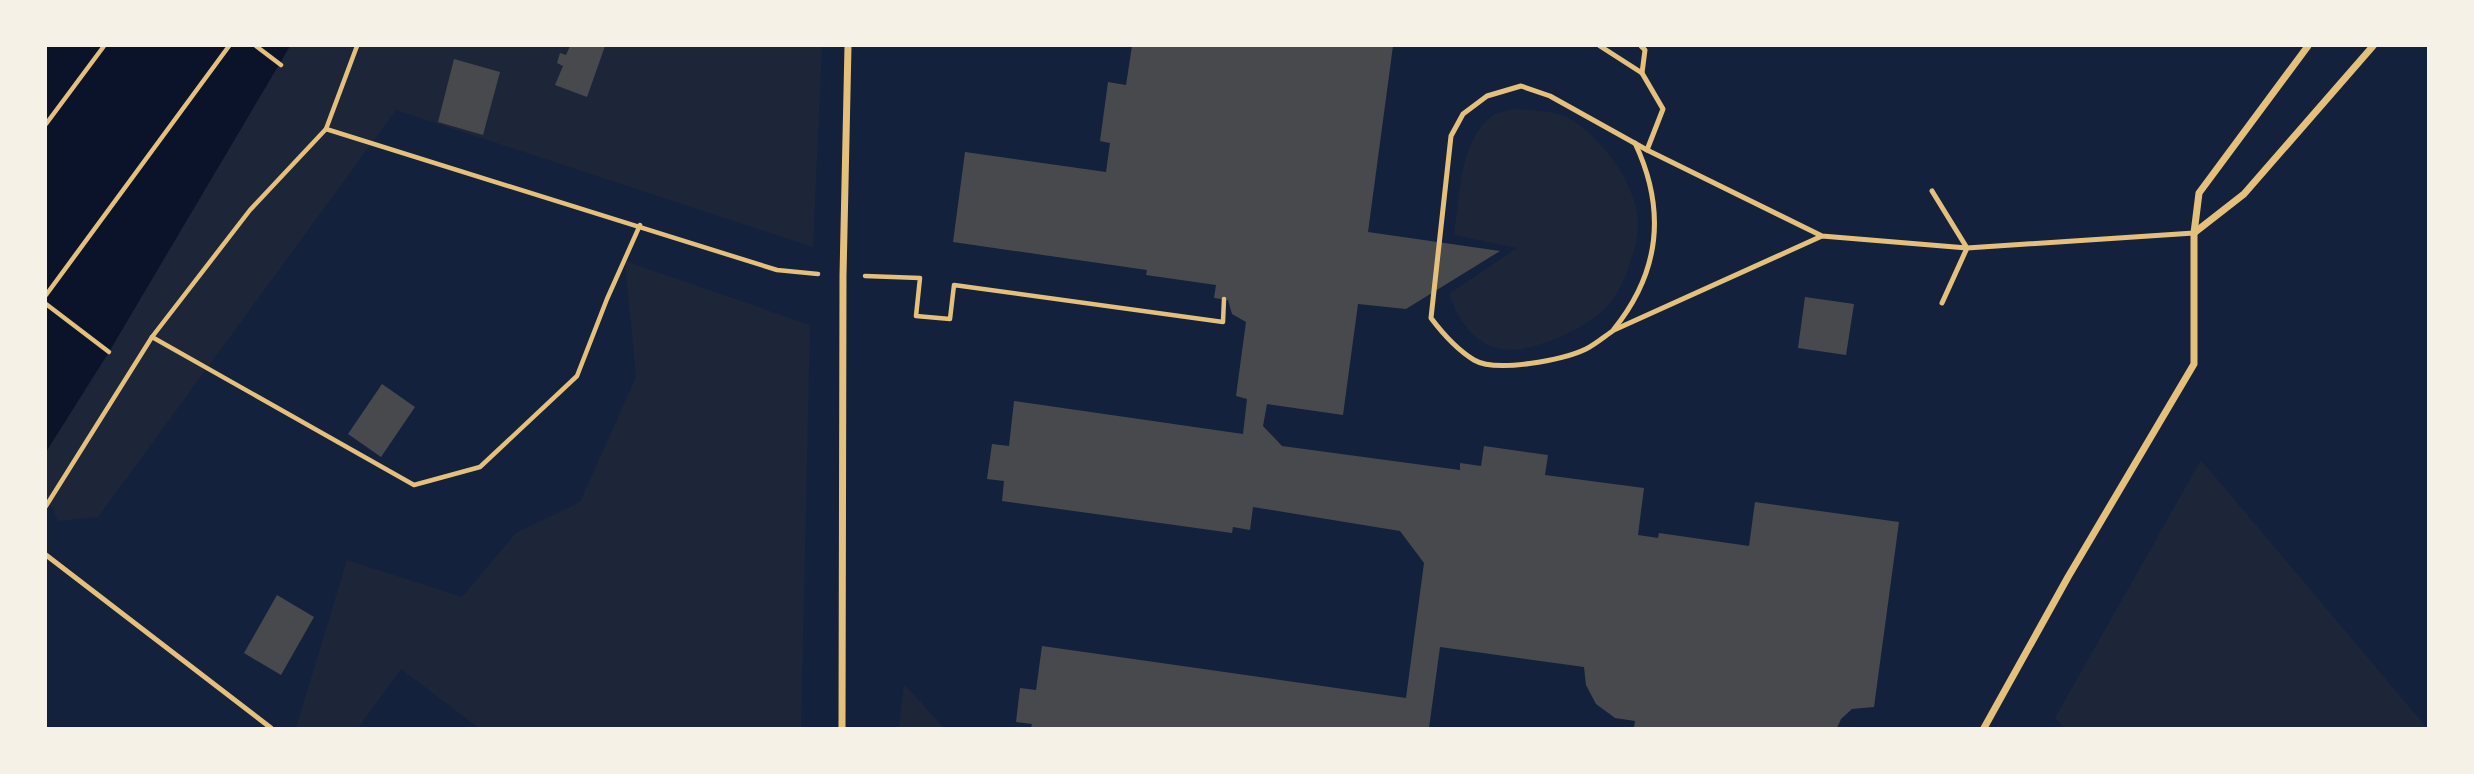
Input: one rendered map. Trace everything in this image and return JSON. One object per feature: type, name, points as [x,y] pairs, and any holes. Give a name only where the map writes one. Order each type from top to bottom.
[{"type":"street","points":[[842,729],[842,276],[848,46]]},
{"type":"street","points":[[1984,729],[2068,577],[2194,364],[2193,233],[2199,193],[2308,46]]},
{"type":"street","points":[[2193,233],[2244,194],[2373,46]]},
{"type":"lane","points":[[1600,46],[1642,72],[1663,109],[1647,150]]},
{"type":"lane","points":[[1641,46],[1646,50],[1642,72]]},
{"type":"lane","points":[[1822,236],[1614,330],[1586,349],[1508,366],[1476,362],[1450,342],[1431,318],[1451,136],[1463,114],[1487,96],[1521,86],[1550,96],[1647,150],[1822,236],[1967,248],[2193,233]]},
{"type":"lane","points":[[1614,330],[1627,313],[1647,275],[1656,220],[1646,167],[1635,143]]},
{"type":"lane","points":[[1932,191],[1967,248]]},
{"type":"lane","points":[[1942,303],[1967,248]]},
{"type":"lane","points":[[46,555],[271,729]]},
{"type":"path","points":[[46,124],[104,46]]},
{"type":"path","points":[[46,295],[229,46]]},
{"type":"path","points":[[256,46],[281,65]]},
{"type":"path","points":[[46,506],[152,337],[250,210],[326,129],[357,46]]},
{"type":"path","points":[[326,129],[640,225],[776,270]]},
{"type":"path","points":[[152,337],[414,485],[480,467],[577,376],[640,225]]},
{"type":"path","points":[[891,277],[920,278],[916,316],[950,319],[954,285],[1223,322],[1224,299]]},
{"type":"path","points":[[46,304],[108,352]]},
{"type":"shaded area","points":[[46,46],[290,46],[109,352],[46,452]]},
{"type":"shaded area","points":[[290,46],[822,46],[813,247],[396,110],[98,517],[59,521],[46,497],[46,452]]},
{"type":"shaded area","points":[[1519,109],[1561,115],[1591,135],[1624,177],[1636,208],[1638,223],[1636,243],[1625,276],[1616,295],[1602,312],[1560,337],[1513,350],[1491,346],[1475,336],[1462,321],[1449,294],[1517,248],[1454,235],[1463,171],[1473,140],[1492,116]]},
{"type":"shaded area","points":[[625,261],[810,325],[801,728],[479,728],[401,669],[358,728],[296,728],[347,560],[462,597],[516,533],[580,502],[636,377]]},
{"type":"shaded area","points":[[2201,460],[2427,728],[2064,728],[2055,718]]},
{"type":"shaded area","points":[[904,684],[944,728],[899,728]]},
{"type":"building","points":[[570,46],[605,46],[587,97],[555,85],[563,66],[557,63],[560,53],[566,55]]},
{"type":"building","points":[[1132,46],[1393,46],[1368,232],[1500,251],[1406,309],[1358,304],[1343,415],[1267,404],[1263,426],[1282,446],[1460,470],[1460,463],[1481,466],[1484,446],[1548,455],[1545,475],[1644,488],[1638,535],[1658,538],[1659,533],[1749,546],[1755,502],[1899,522],[1874,707],[1852,709],[1841,719],[1837,728],[1634,728],[1635,721],[1615,718],[1596,704],[1586,685],[1584,667],[1440,647],[1429,728],[1031,728],[1032,724],[1016,722],[1020,688],[1036,690],[1042,646],[1406,698],[1424,563],[1400,531],[1253,507],[1250,530],[1233,527],[1232,533],[1002,501],[1004,481],[987,479],[992,444],[1009,446],[1014,401],[1243,434],[1247,399],[1236,396],[1246,322],[1232,314],[1228,300],[1214,298],[1216,285],[1146,275],[1147,270],[953,242],[965,152],[1106,172],[1110,143],[1100,141],[1108,82],[1126,85]]},
{"type":"building","points":[[454,59],[500,72],[483,135],[438,122]]},
{"type":"building","points":[[1805,297],[1854,304],[1846,355],[1798,348]]},
{"type":"building","points":[[382,384],[415,407],[381,457],[348,434]]},
{"type":"building","points":[[277,595],[314,617],[281,675],[244,653]]}]
